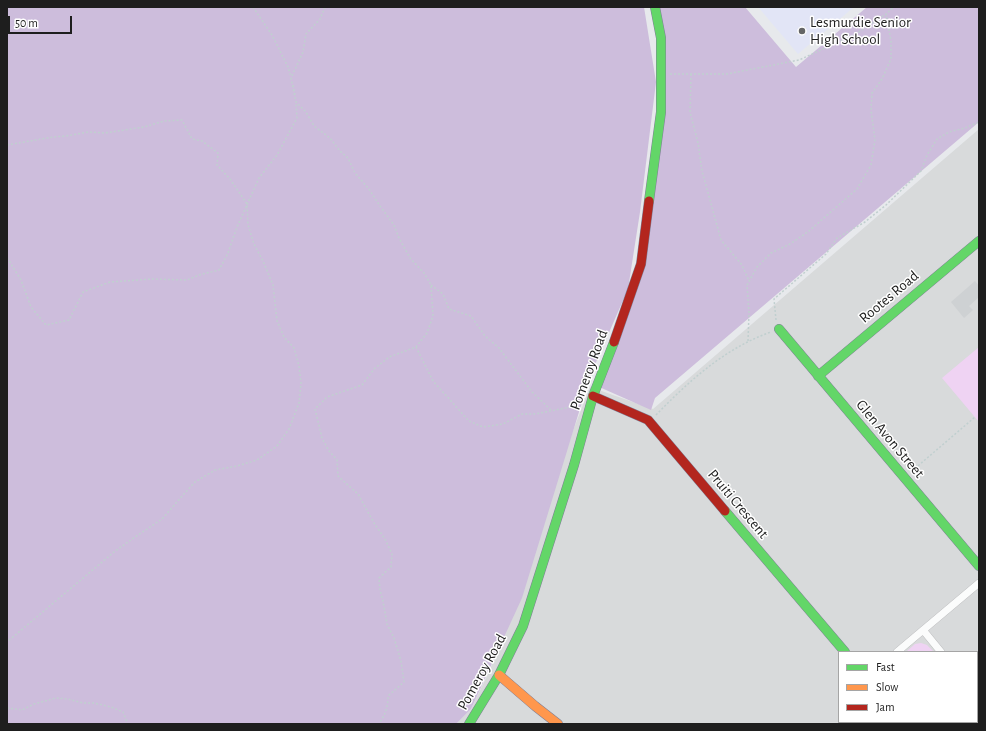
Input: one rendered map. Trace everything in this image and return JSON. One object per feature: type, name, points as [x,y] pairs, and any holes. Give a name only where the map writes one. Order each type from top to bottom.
[{"type":"street","name":"Pomeroy Road","points":[[469,724],[499,675],[523,626],[574,465],[592,400],[611,351],[641,264],[661,112],[661,38],[655,7]]},
{"type":"street","name":"Rootes Road","points":[[818,376],[979,241]]},
{"type":"street","name":"Glen Avon Street","points":[[779,329],[979,566]]},
{"type":"street","name":"Pruiti Crescent","points":[[592,400],[648,420],[844,651]]},
{"type":"street","points":[[898,651],[979,583]]},
{"type":"street","points":[[923,630],[940,651]]},
{"type":"street","points":[[499,675],[558,724]]},
{"type":"path","points":[[7,260],[8,259],[21,280],[31,307],[46,324],[69,320],[83,292],[110,282],[152,279],[187,280],[219,270],[228,253],[237,227],[259,178],[277,155],[296,118],[295,89],[288,67],[272,35],[253,7]]},
{"type":"path","points":[[291,78],[303,52],[306,34],[320,19],[325,7]]},
{"type":"path","points":[[661,74],[727,74],[798,60],[856,34],[894,7]]},
{"type":"path","points":[[748,341],[749,313],[747,285],[757,267],[771,253],[790,244],[809,231],[857,189],[871,165],[875,140],[871,110],[872,94],[882,79],[891,59],[891,42],[886,14]]},
{"type":"path","points":[[691,74],[690,112],[698,143],[702,171],[721,240],[742,265],[749,281]]},
{"type":"path","points":[[296,102],[306,112],[314,126],[330,138],[340,151],[348,158],[355,173],[369,189],[394,225],[410,258],[424,273],[431,285],[443,294],[449,309],[470,316],[485,336],[499,348],[532,392],[552,411]]},
{"type":"path","points":[[7,145],[88,132],[105,133],[144,127],[164,121],[182,120],[192,139],[202,141],[218,153],[217,165],[230,179],[247,204],[248,226],[254,244],[273,285],[277,321],[284,336],[294,348],[299,366],[301,383],[299,403],[289,429],[276,446],[257,460],[237,466],[215,470],[195,482],[162,519],[114,552],[7,642]]},
{"type":"path","points":[[650,422],[670,401],[708,367],[735,348],[748,341],[779,329],[776,320],[774,299],[826,254],[837,238],[865,222],[886,205],[921,171],[927,155],[937,139],[949,132],[965,128],[979,122]]},
{"type":"path","points":[[379,724],[384,716],[388,704],[388,696],[404,682],[401,661],[394,638],[387,624],[379,584],[379,578],[391,567],[392,554],[385,539],[374,523],[358,494],[338,476],[337,460],[329,451],[322,438],[315,409],[327,397],[362,385],[374,369],[388,357],[416,347],[428,334],[433,316],[431,285]]},
{"type":"path","points":[[416,347],[433,380],[468,421],[483,427],[503,424],[522,414],[535,414],[552,411],[587,403],[592,400]]},
{"type":"path","points":[[904,477],[975,417]]},
{"type":"path","points":[[7,708],[22,710],[34,704],[56,698],[68,699],[83,703],[111,706],[122,712],[127,722],[126,724]]},
{"type":"shaded area","points":[[7,7],[644,7],[656,82],[640,212],[628,289],[590,376],[522,598],[471,709],[456,724],[7,724]]},
{"type":"shaded area","points":[[655,7],[745,7],[796,67],[867,7],[979,7],[979,122],[655,398],[651,410],[597,386],[641,264],[661,112]]},
{"type":"shaded area","name":"Lesmurdie Senior High School","points":[[758,7],[854,7],[798,54]]},
{"type":"shaded area","points":[[979,129],[979,724],[456,724],[471,709],[490,670],[574,428],[590,387],[653,409]]},
{"type":"shaded area","points":[[979,347],[979,422],[942,378]]},
{"type":"shaded area","points":[[921,643],[927,645],[933,651],[907,651],[915,644]]},
{"type":"shaded area","points":[[978,704],[979,705],[979,724],[892,723],[978,723]]},
{"type":"building","points":[[975,281],[979,286],[979,297],[969,306],[973,310],[964,318],[951,302]]},
{"type":"traffic: fast","points":[[649,201],[661,112],[661,38],[655,7]]},
{"type":"traffic: fast","points":[[818,376],[979,241]]},
{"type":"traffic: fast","points":[[779,329],[979,566]]},
{"type":"traffic: fast","points":[[469,724],[499,675],[523,626],[574,465],[593,396],[614,342]]},
{"type":"traffic: fast","points":[[725,511],[844,651]]},
{"type":"traffic: slow","points":[[499,675],[558,724]]},
{"type":"traffic: jam","points":[[614,342],[641,264],[649,201]]},
{"type":"traffic: jam","points":[[593,396],[648,420],[725,511]]},
{"type":"place","name":"Lesmurdie Senior High School","points":[[802,31]]}]
